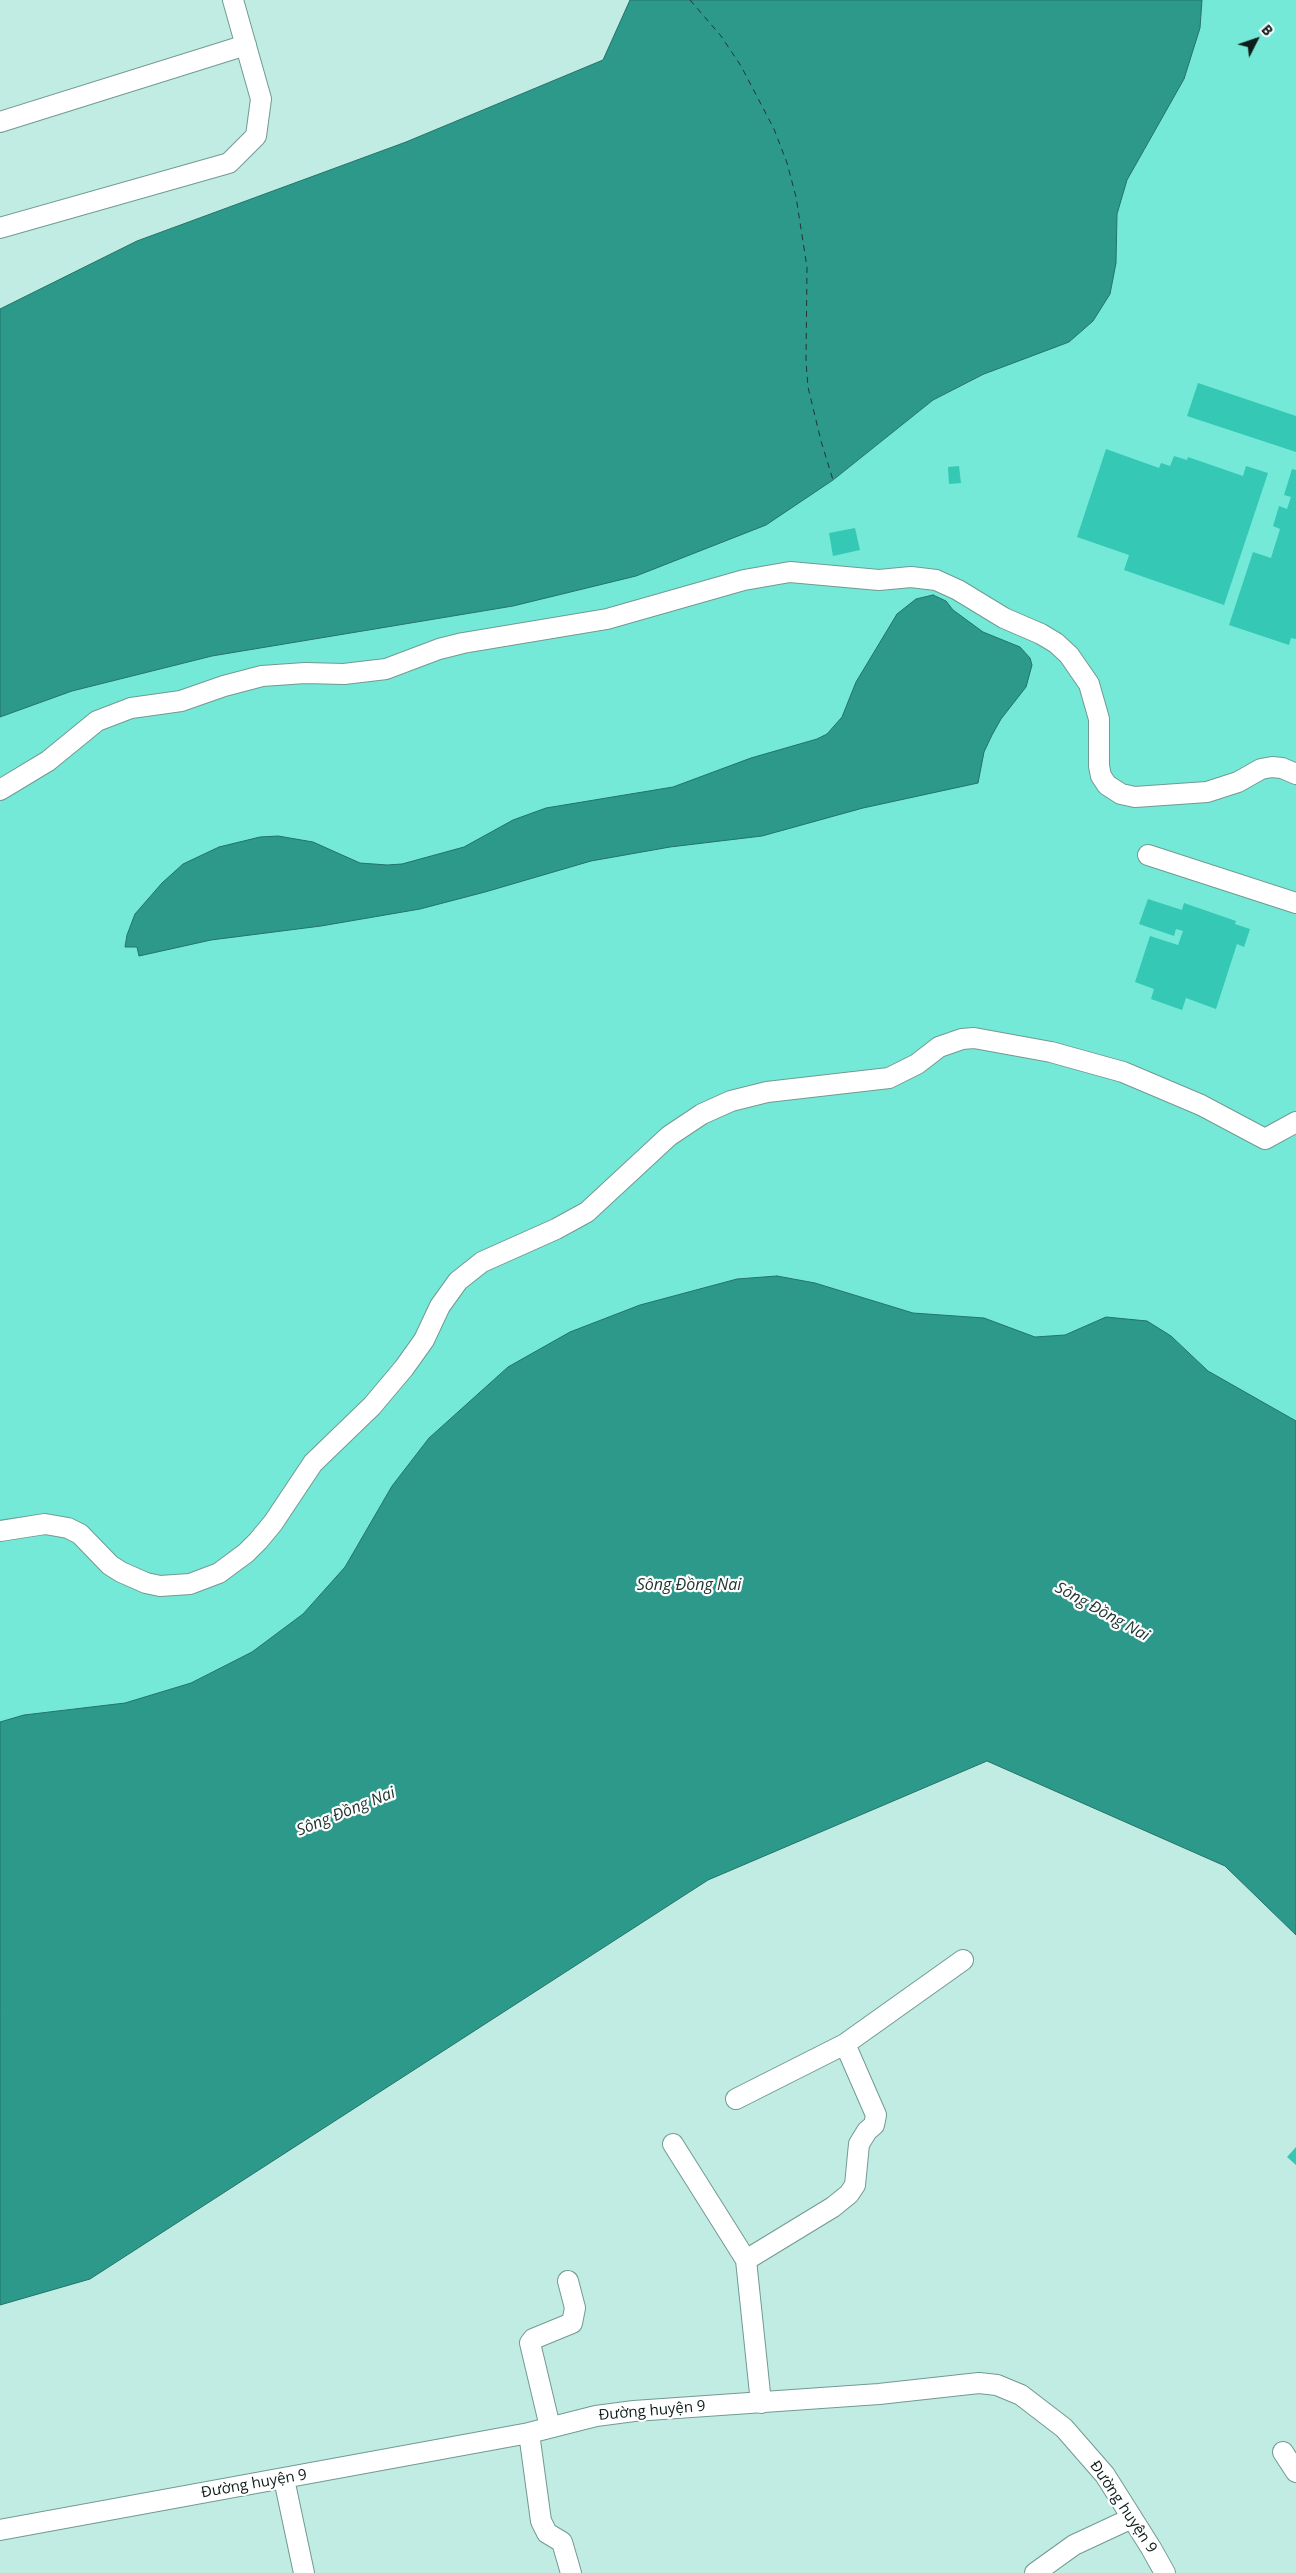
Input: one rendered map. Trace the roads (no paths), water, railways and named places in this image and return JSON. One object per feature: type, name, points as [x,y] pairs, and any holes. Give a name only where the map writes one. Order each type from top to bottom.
[{"type":"street","points":[[0,228],[229,163],[256,136],[261,100],[233,0]]},
{"type":"street","points":[[0,122],[246,45]]},
{"type":"street","points":[[0,790],[48,761],[97,722],[131,708],[181,701],[233,683],[262,676],[298,673],[344,674],[386,669],[439,649],[464,643],[598,621],[744,580],[790,572],[879,580],[910,577],[936,580],[953,587],[1004,618],[1041,634],[1056,644],[1070,655],[1089,684],[1099,719],[1099,766],[1101,776],[1107,785],[1120,794],[1135,797],[1207,792],[1238,782],[1261,769],[1282,768],[1296,774]]},
{"type":"street","points":[[1148,855],[1296,902]]},
{"type":"street","points":[[0,1531],[44,1524],[68,1528],[80,1534],[110,1565],[121,1572],[140,1581],[160,1586],[190,1584],[219,1573],[240,1559],[258,1541],[274,1523],[313,1463],[372,1406],[404,1368],[424,1340],[440,1306],[458,1281],[482,1262],[556,1230],[588,1212],[613,1191],[649,1152],[669,1136],[702,1114],[731,1101],[767,1092],[890,1078],[917,1064],[939,1047],[950,1042],[974,1038],[1051,1052],[1123,1072],[1201,1105],[1264,1139],[1296,1122]]},
{"type":"street","points":[[736,2099],[845,2044],[963,1960]]},
{"type":"street","points":[[746,2260],[833,2207],[849,2194],[855,2185],[859,2144],[867,2130],[874,2125],[876,2114],[845,2044]]},
{"type":"street","points":[[673,2144],[746,2260],[762,2403]]},
{"type":"street","points":[[550,2427],[530,2343],[533,2339],[572,2323],[574,2308],[568,2280]]},
{"type":"street","name":"Đường huyện 9","points":[[0,2530],[529,2433],[596,2416],[634,2411],[762,2403],[980,2384],[997,2385],[1022,2395],[1064,2428],[1104,2475],[1164,2573]]},
{"type":"street","points":[[529,2433],[541,2521],[547,2533],[562,2542],[571,2573]]},
{"type":"street","points":[[1283,2452],[1296,2472]]},
{"type":"street","points":[[284,2479],[304,2573]]},
{"type":"street","points":[[1035,2573],[1074,2545],[1132,2518]]},
{"type":"water","points":[[630,0],[1202,0],[1200,28],[1184,79],[1127,180],[1117,214],[1116,263],[1110,294],[1093,321],[1069,342],[984,374],[933,400],[833,480],[766,525],[636,576],[513,606],[212,656],[72,691],[0,717],[0,309],[137,241],[406,142],[603,60]]},
{"type":"water","points":[[933,595],[946,601],[953,610],[983,632],[1020,647],[1030,658],[1032,665],[1026,687],[1001,719],[984,752],[978,783],[863,808],[762,836],[670,847],[591,861],[420,909],[321,926],[211,940],[139,956],[137,947],[125,947],[127,935],[135,914],[162,883],[183,864],[219,847],[260,837],[278,836],[313,842],[360,863],[402,864],[464,847],[513,820],[546,808],[673,787],[751,758],[817,739],[827,734],[842,717],[856,682],[897,614],[916,599]]},
{"type":"water","name":"Sông Đồng Nai","points":[[777,1276],[815,1283],[913,1313],[984,1318],[1035,1337],[1065,1335],[1106,1317],[1147,1321],[1171,1336],[1208,1371],[1296,1421],[1296,1935],[1225,1866],[987,1761],[708,1880],[90,2279],[0,2305],[0,1722],[24,1715],[125,1703],[191,1683],[252,1652],[303,1614],[345,1567],[392,1486],[429,1438],[508,1367],[570,1332],[640,1305],[737,1279]]}]
